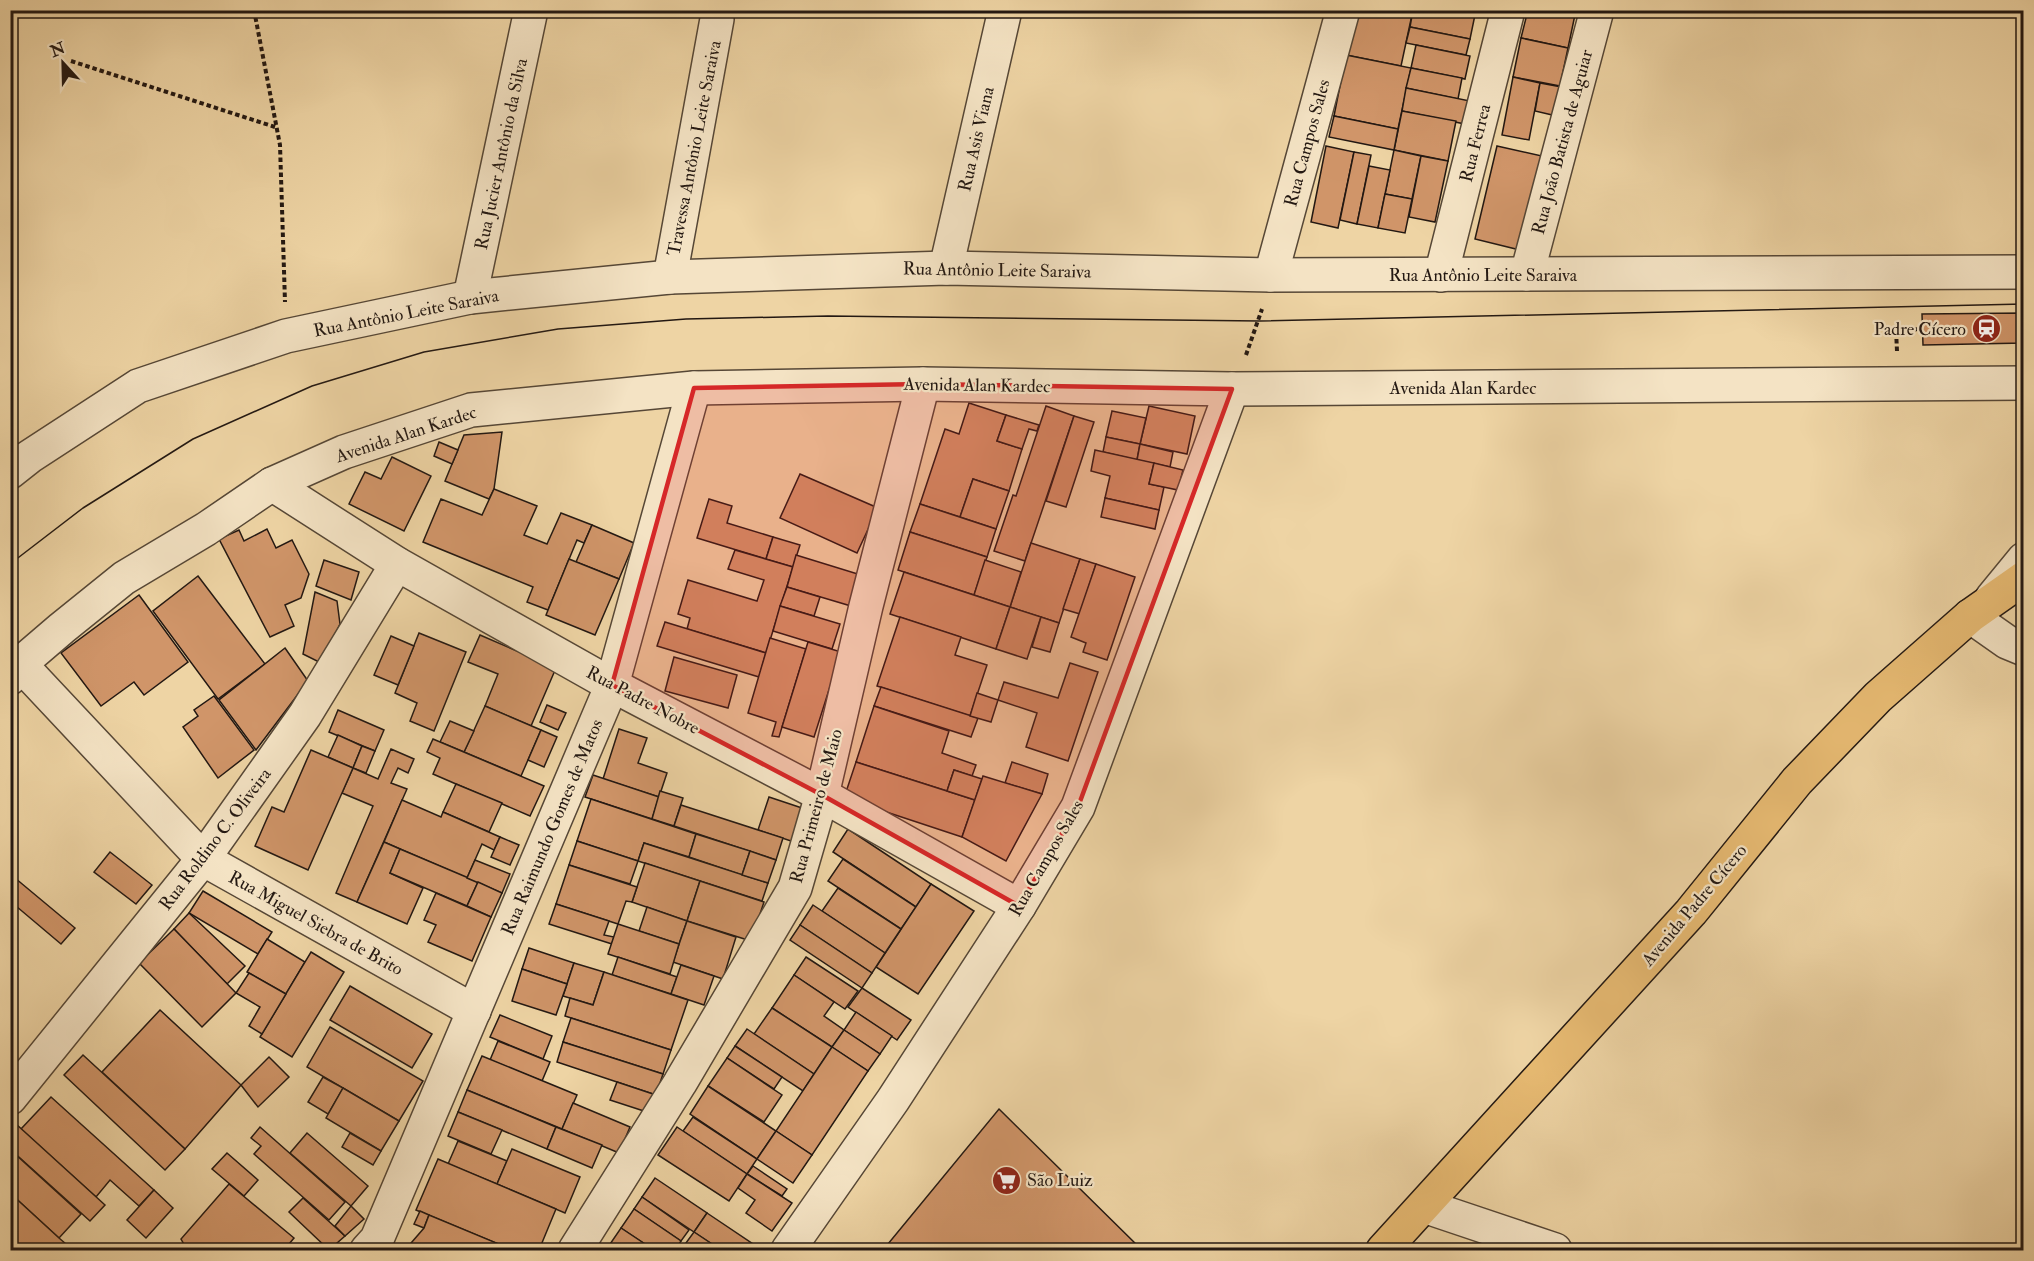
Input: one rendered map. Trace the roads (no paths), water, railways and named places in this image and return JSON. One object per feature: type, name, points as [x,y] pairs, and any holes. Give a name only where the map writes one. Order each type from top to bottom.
[{"type":"main road","name":"Avenida Padre Cícero","points":[[1383,1251],[1691,912],[1797,781],[1878,697],[1980,608],[2024,578]]},
{"type":"street","name":"Rua Jucier Antônio da Silva","points":[[470,297],[531,10]]},
{"type":"street","name":"Rua Asis Viana","points":[[946,268],[1005,10]]},
{"type":"street","name":"Rua Campos Sales","points":[[1270,275],[1343,10]]},
{"type":"street","name":"Rua Ferrea","points":[[1441,275],[1508,10]]},
{"type":"street","name":"Rua João Batista de Aguiar","points":[[1527,274],[1597,10]]},
{"type":"street","name":"Travessa Antônio Leite Saraiva","points":[[670,277],[717,19]]},
{"type":"street","name":"Rua Antônio Leite Saraiva","points":[[10,472],[28,457],[138,386],[286,336],[470,297],[670,277],[946,268],[1270,275],[2024,272]]},
{"type":"street","name":"Avenida Alan Kardec","points":[[15,671],[62,628],[124,578],[206,529],[272,484],[344,452],[471,410],[694,388],[923,384],[1232,389],[2024,383]]},
{"type":"street","name":"Rua Primeiro de Maio","points":[[575,1251],[680,1083],[795,888],[822,795],[866,606],[923,384]]},
{"type":"street","name":"Rua Raimundo Gomes de Matos","points":[[368,1251],[376,1239],[612,685],[694,388]]},
{"type":"street","name":"Rua Campos Sales","points":[[788,1251],[893,1100],[1019,906],[1078,807],[1232,389]]},
{"type":"street","name":"Rua Padre Nobre","points":[[272,484],[397,564],[612,685],[822,795],[1019,906]]},
{"type":"street","points":[[2024,559],[1980,608],[2007,642],[2024,649]]},
{"type":"street","name":"Rua Roldino C. Oliveira","points":[[10,1098],[203,859],[305,715],[397,564]]},
{"type":"street","name":"Rua Miguel Siebra de Brito","points":[[15,671],[203,859],[474,1011]]},
{"type":"street","points":[[1424,1206],[1555,1251]]},
{"type":"tram line","points":[[10,564],[83,508],[193,439],[312,386],[424,352],[558,329],[686,319],[828,316],[1260,321],[2024,304]]},
{"type":"place","name":"Padre Cícero","points":[[1987,329]]},
{"type":"place","name":"São Luiz","points":[[1006,1180]]}]
